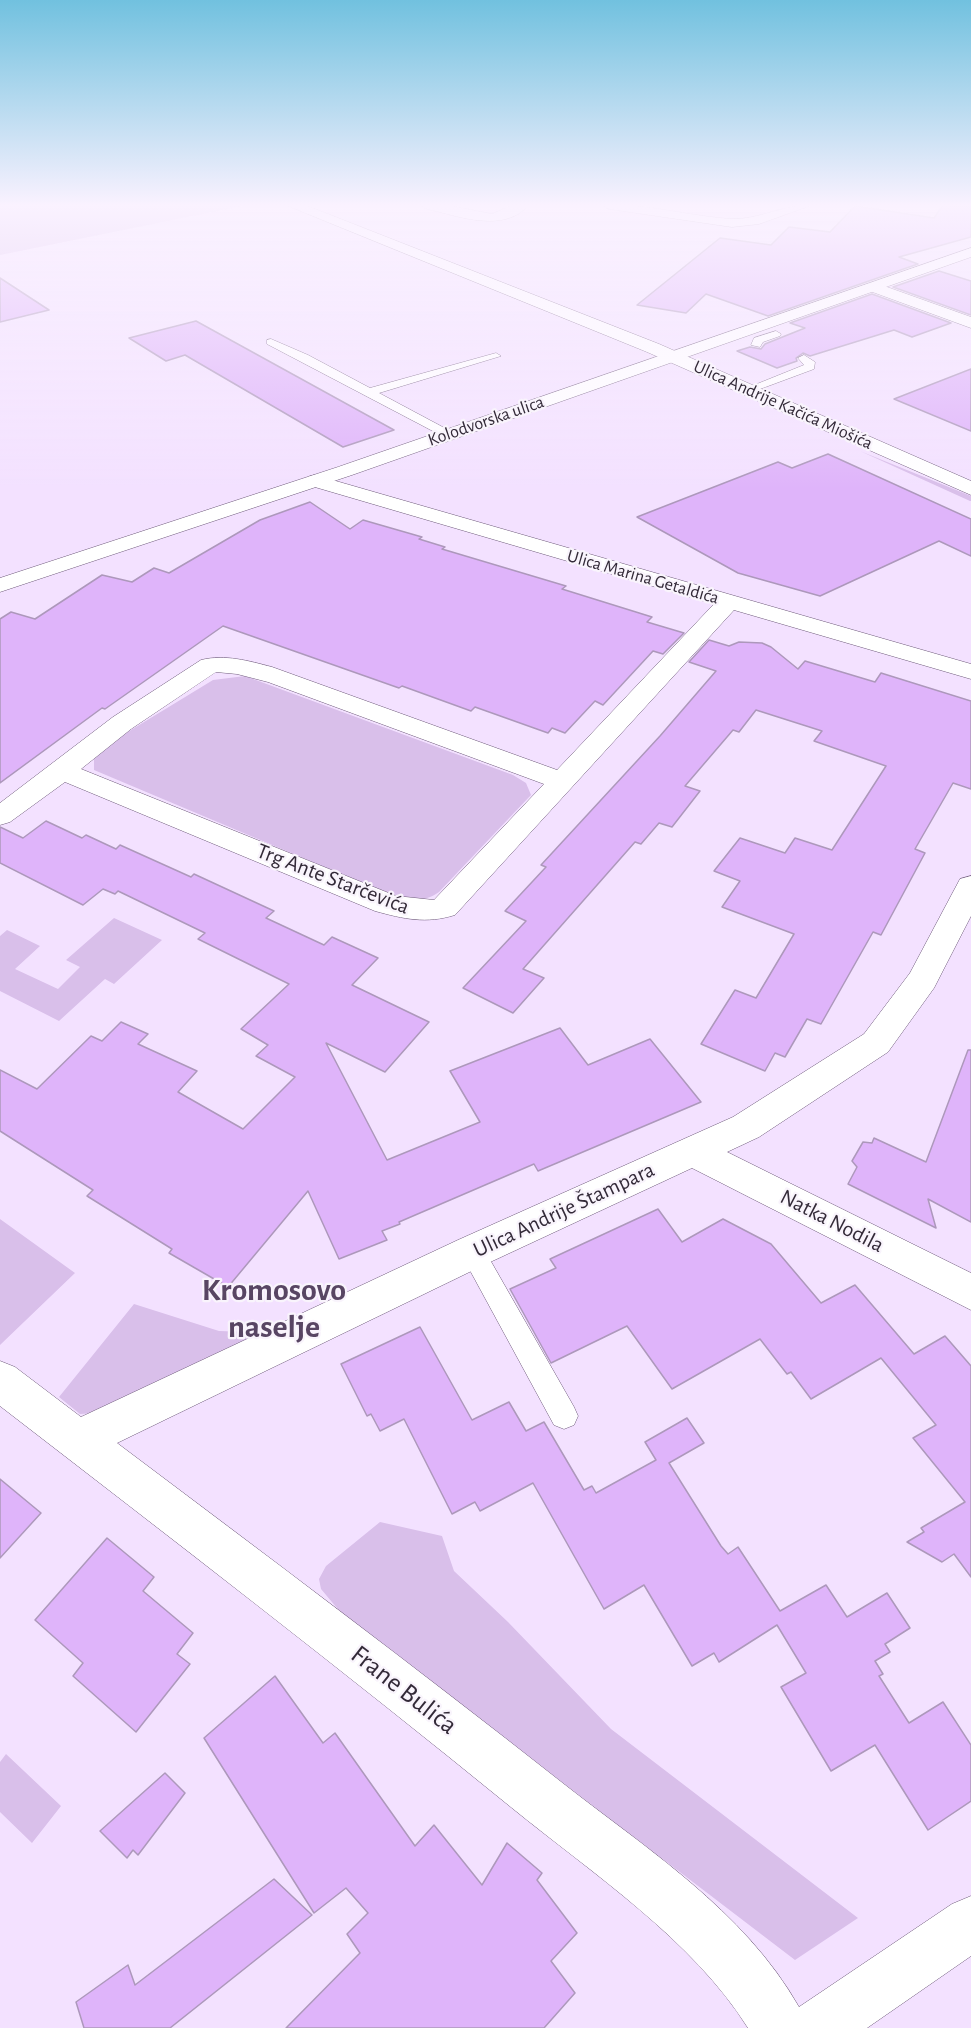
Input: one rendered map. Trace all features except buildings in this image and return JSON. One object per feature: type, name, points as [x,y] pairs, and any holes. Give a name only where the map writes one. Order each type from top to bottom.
[{"type":"street","name":"Ulica Andrije Kačića Miošića","points":[[530,300],[671,356],[971,489]]},
{"type":"street","name":"Kolodvorska ulica","points":[[0,585],[315,481],[671,356],[770,336],[846,300]]},
{"type":"street","points":[[907,300],[971,323]]},
{"type":"street","name":"Ulica Marina Getaldića","points":[[315,481],[971,672]]},
{"type":"street","name":"Trg Ante Starčevića","points":[[62,771],[386,904],[413,911],[444,908],[564,782],[729,602]]},
{"type":"street","points":[[0,816],[122,723],[210,665],[220,664],[251,670],[384,715],[564,782]]},
{"type":"street","name":"Ulica Andrije Štampara","points":[[76,1441],[472,1251],[746,1127],[876,1043],[923,980],[971,886]]},
{"type":"street","name":"Natka Nodila","points":[[692,1151],[971,1292]]},
{"type":"street","name":"Frane Bulića","points":[[0,1382],[392,1679],[688,1917],[729,1954],[764,1999],[779,2028]]},
{"type":"street","points":[[817,2028],[971,1923]]},
{"type":"lane","points":[[272,342],[448,435]]},
{"type":"lane","points":[[369,392],[496,356]]},
{"type":"lane","points":[[748,390],[799,364]]},
{"type":"lane","points":[[472,1251],[564,1416]]},
{"type":"shaded area","points":[[860,451],[971,496],[971,501],[970,501]]},
{"type":"shaded area","points":[[245,676],[513,775],[526,783],[531,795],[439,892],[424,899],[414,900],[398,898],[94,770],[94,758],[108,744],[213,680]]},
{"type":"shaded area","points":[[114,918],[162,940],[114,984],[105,979],[59,1021],[0,991],[0,936],[7,930],[40,946],[15,969],[58,989],[80,967],[66,960]]},
{"type":"shaded area","points":[[0,1219],[75,1273],[0,1345]]},
{"type":"shaded area","points":[[134,1304],[219,1331],[248,1332],[245,1343],[96,1413],[80,1414],[59,1397]]},
{"type":"shaded area","points":[[380,1522],[442,1536],[454,1571],[508,1622],[611,1729],[858,1918],[795,1960],[342,1614],[321,1589],[319,1579],[326,1566]]},
{"type":"shaded area","points":[[6,1754],[61,1806],[32,1843],[0,1812],[0,1762]]},
{"type":"district","name":"Kromosovo naselje","points":[[274,1308]]}]
